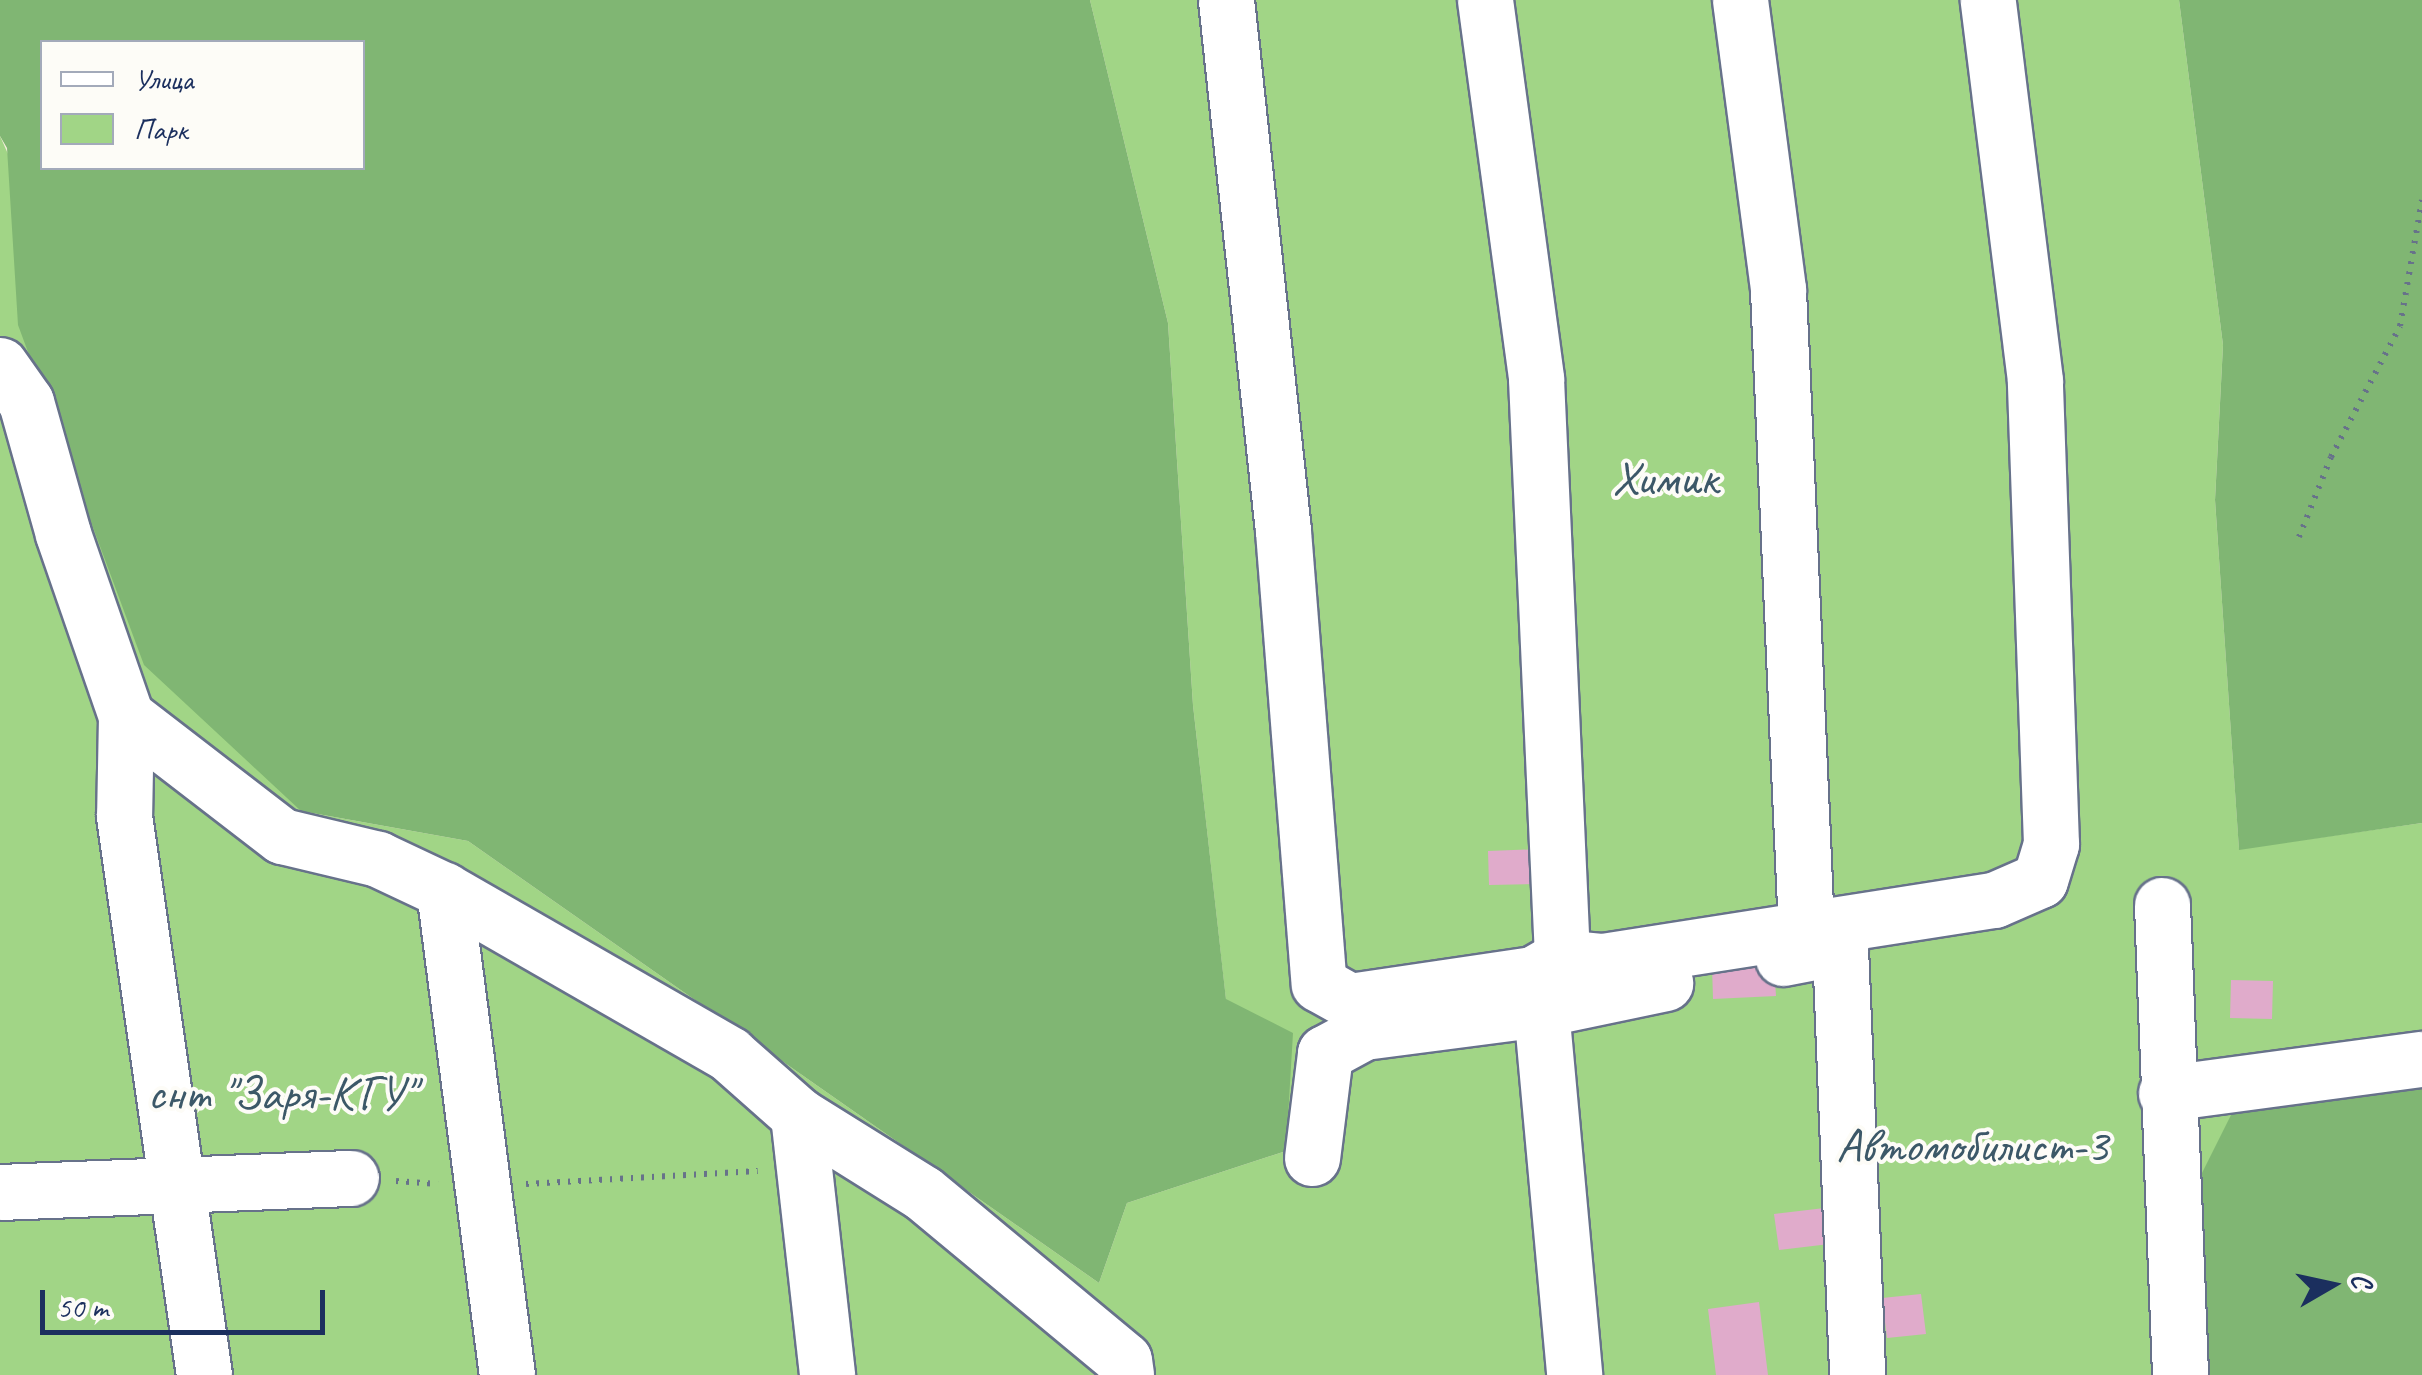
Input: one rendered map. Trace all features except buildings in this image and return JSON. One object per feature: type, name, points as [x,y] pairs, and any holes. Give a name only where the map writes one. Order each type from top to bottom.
[{"type":"lane","points":[[1226,0],[1283,531],[1320,984],[1350,1001],[1533,974],[1562,957],[1603,961],[1994,900],[2040,880],[2051,844],[2035,380],[1988,0]]},
{"type":"lane","points":[[1484,0],[1536,380],[1562,957]]},
{"type":"lane","points":[[1740,0],[1778,290],[1806,930]]},
{"type":"lane","points":[[0,365],[26,402],[63,534],[126,716],[124,816],[204,1375]]},
{"type":"lane","points":[[126,716],[282,836],[378,859],[444,890],[730,1054],[798,1115],[923,1192],[1124,1360],[1126,1375]]},
{"type":"lane","points":[[444,890],[507,1375]]},
{"type":"lane","points":[[2162,905],[2166,1093],[2180,1375]]},
{"type":"lane","points":[[1312,1158],[1325,1054],[1364,1032],[1540,1009],[1840,947],[1857,1375]]},
{"type":"lane","points":[[1540,1009],[1574,1375]]},
{"type":"lane","points":[[2166,1093],[2422,1059]]},
{"type":"lane","points":[[798,1115],[827,1375]]},
{"type":"lane","points":[[0,1192],[179,1181],[350,1178]]},
{"type":"path","points":[[2299,536],[2331,457],[2400,326],[2422,200]]},
{"type":"path","points":[[350,1178],[482,1187],[804,1169]]},
{"type":"green space","points":[[0,0],[1090,0],[1168,323],[1193,705],[1226,999],[1293,1033],[1286,1151],[1127,1203],[1099,1283],[468,841],[301,811],[144,665],[18,325],[7,148],[0,136]]},
{"type":"green space","points":[[1090,0],[2179,0],[2223,345],[2215,500],[2239,849],[2422,823],[2422,1073],[2201,1175],[2207,1375],[0,1375],[0,136],[301,811],[468,841],[1099,1283],[1127,1203],[1286,1151],[1226,1000],[1193,705],[1168,323]]},
{"type":"green space","points":[[2179,0],[2422,0],[2422,823],[2239,850],[2215,500],[2223,345]]},
{"type":"green space","points":[[2422,1073],[2422,1375],[2207,1375],[2201,1175],[2239,1099]]},
{"type":"park label","name":"Химик","points":[[1665,479]]},
{"type":"park label","name":"снт \"Заря-КГУ\"","points":[[281,1094]]},
{"type":"park label","name":"Автомобилист-3","points":[[1972,1146]]}]
